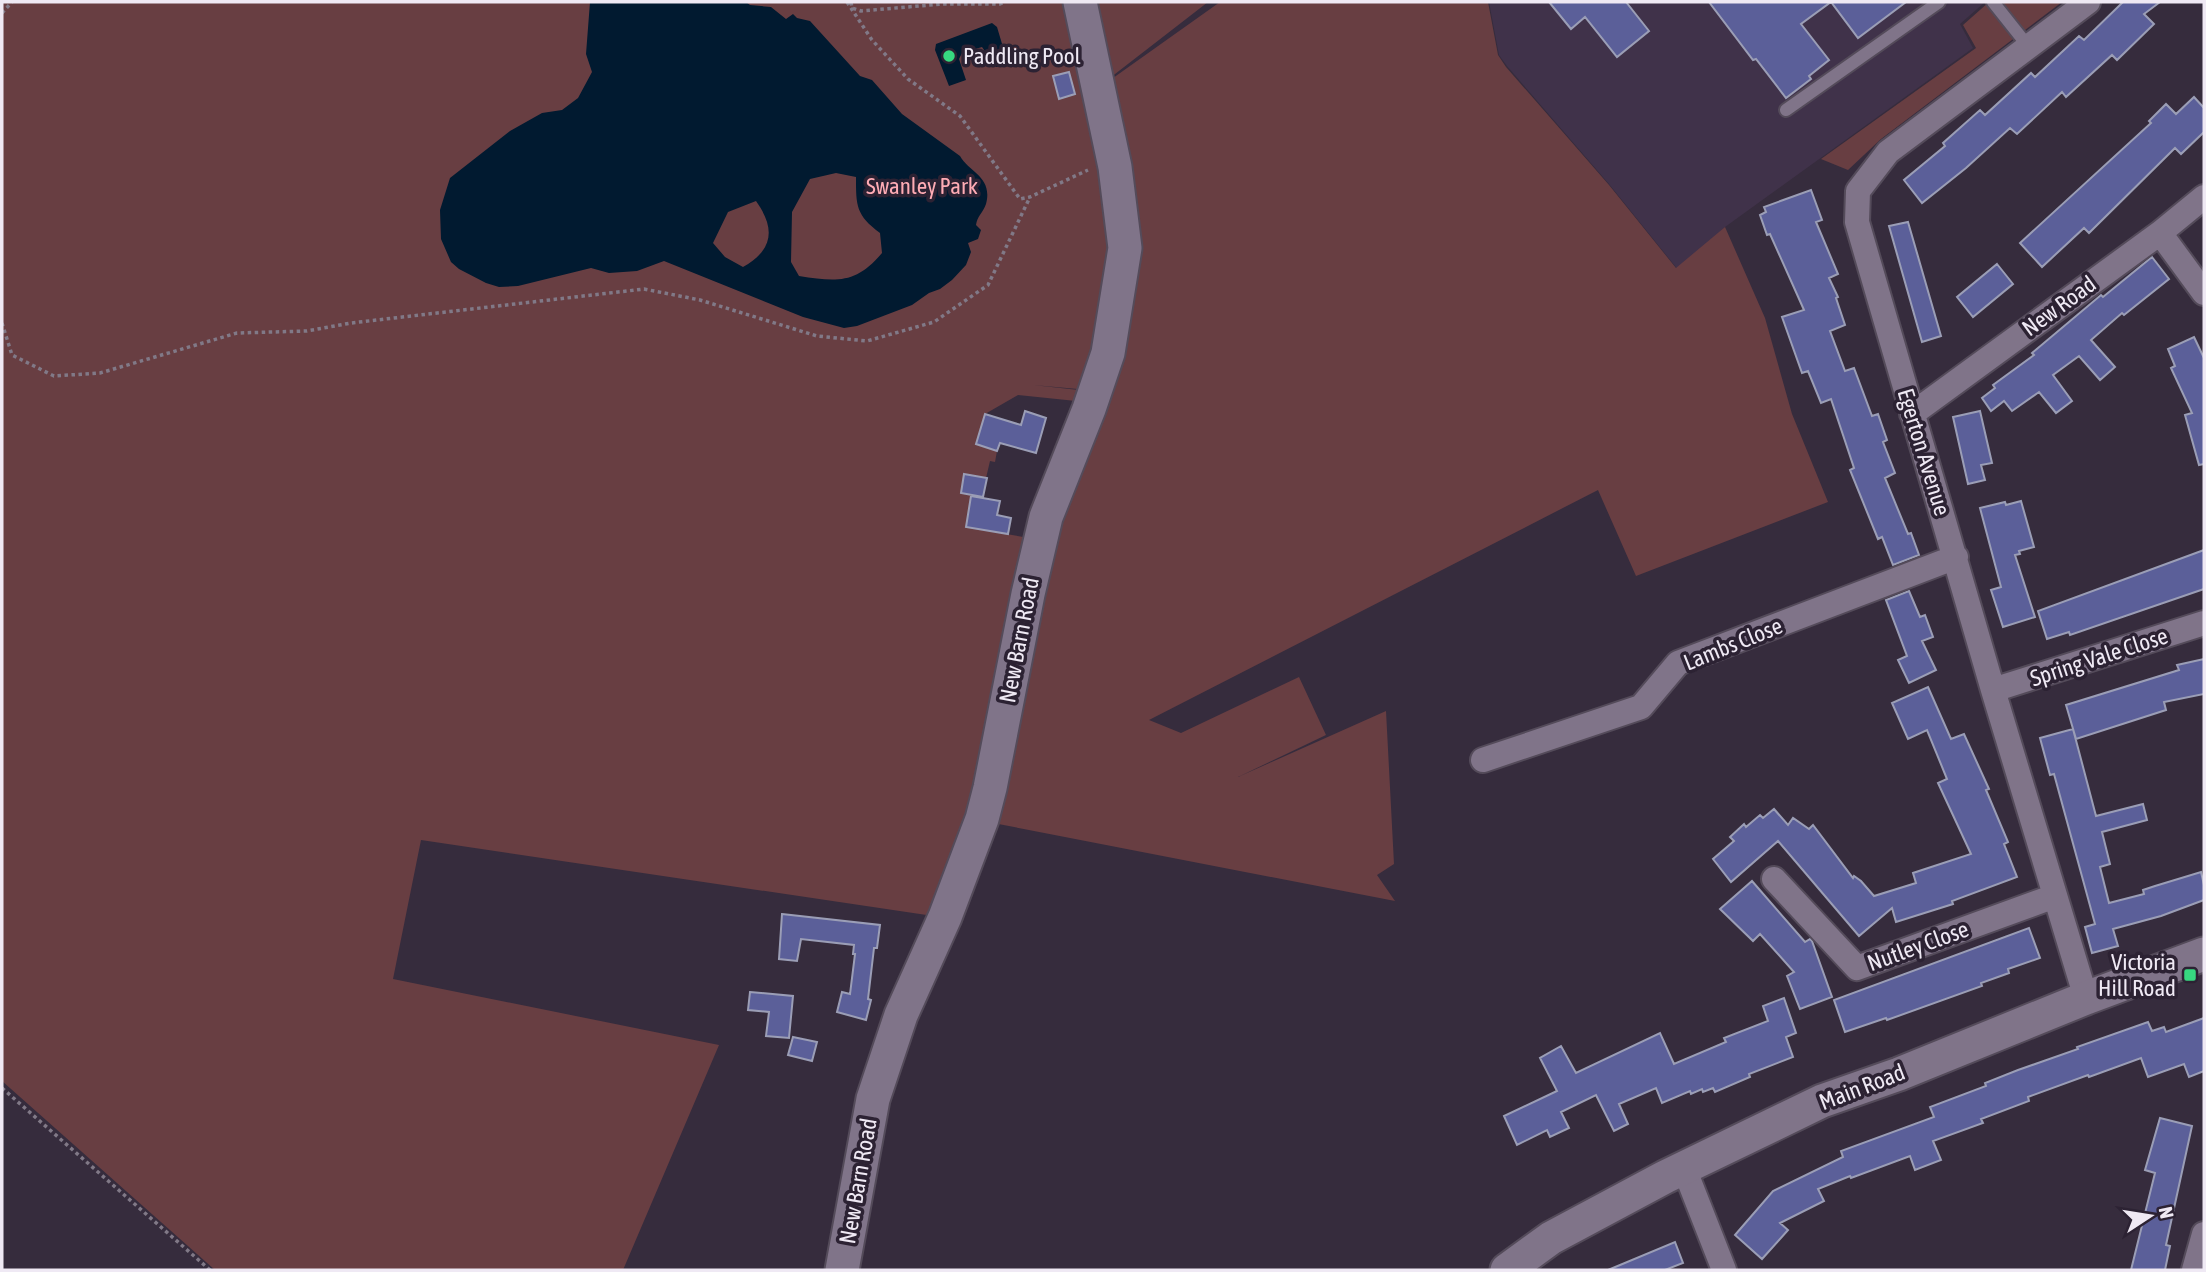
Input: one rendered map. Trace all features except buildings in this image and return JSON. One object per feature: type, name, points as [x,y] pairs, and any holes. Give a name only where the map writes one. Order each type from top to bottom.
[{"type":"street","name":"New Barn Road","points":[[842,1270],[873,1099],[901,1015],[945,916],[982,818],[1045,517],[1089,409],[1108,353],[1125,248],[1115,167],[1080,2]]},
{"type":"street","name":"Egerton Avenue","points":[[2086,998],[1857,222],[1858,191],[1888,152],[2088,2]]},
{"type":"street","name":"New Road","points":[[1912,414],[2160,233],[2204,197]]},
{"type":"street","points":[[2160,233],[2204,293]]},
{"type":"street","name":"Lambs Close","points":[[1483,760],[1641,707],[1678,663],[1956,557]]},
{"type":"street","name":"Spring Vale Close","points":[[1993,690],[2204,623]]},
{"type":"street","name":"Nutley Close","points":[[1774,878],[1857,968],[2055,897]]},
{"type":"street","name":"Main Road","points":[[1507,1270],[1534,1249],[1684,1168],[1822,1101],[1899,1074],[2086,998],[2204,954]]},
{"type":"street","points":[[1684,1168],[1724,1270]]},
{"type":"street","points":[[2194,1270],[2203,1241]]},
{"type":"lane","points":[[1786,110],[1939,2]]},
{"type":"lane","points":[[1993,2],[2028,46]]},
{"type":"path","points":[[2,13],[12,2]]},
{"type":"path","points":[[2,323],[12,355],[54,376],[100,373],[237,333],[307,331],[351,323],[644,289],[700,300],[817,336],[867,341],[933,322],[988,285],[1030,197],[1020,199],[960,116],[908,79],[872,40],[849,2]]},
{"type":"path","points":[[852,8],[861,11],[1004,2]]},
{"type":"path","points":[[2,1088],[210,1270]]},
{"type":"shaded area","points":[[1489,2],[1985,2],[1960,24],[1973,48],[1725,227],[1679,271],[1499,55]]},
{"type":"green space","name":"Swanley Park","points":[[2,2],[1071,2],[1116,205],[1089,390],[1033,385],[1088,391],[1076,401],[1018,395],[985,414],[976,444],[997,451],[995,462],[990,461],[986,478],[964,475],[961,493],[971,495],[966,527],[1029,538],[998,713],[940,917],[421,840],[393,979],[719,1045],[623,1270],[215,1270],[2,1081]]},
{"type":"green space","points":[[1087,2],[1208,2],[1106,81]]},
{"type":"green space","points":[[1220,2],[1488,2],[1498,55],[1506,67],[1609,185],[1676,268],[1725,227],[1765,318],[1792,414],[1828,502],[1636,576],[1598,490],[1149,720],[1181,733],[1299,677],[1326,735],[1238,777],[1386,711],[1394,864],[1377,875],[1395,901],[988,822],[1042,560],[1115,356],[1106,83]]},
{"type":"green space","points":[[1989,2],[2062,2],[1881,139],[1848,170],[1821,159],[1976,48],[1963,25]]},
{"type":"water","points":[[590,2],[746,2],[750,5],[771,7],[786,19],[793,14],[797,18],[810,21],[860,76],[872,80],[902,114],[960,156],[983,181],[987,195],[986,204],[976,225],[981,230],[978,239],[968,243],[971,252],[966,265],[940,289],[912,305],[857,326],[844,328],[803,317],[664,261],[637,271],[609,273],[591,268],[518,286],[499,287],[459,269],[451,262],[441,239],[440,210],[450,178],[510,131],[542,113],[562,110],[578,98],[592,72],[586,54]],"holes":[[[836,173],[856,177],[859,209],[866,221],[880,233],[882,253],[863,271],[845,278],[835,280],[799,276],[791,262],[792,212],[810,179]],[[756,201],[767,221],[768,238],[760,253],[743,267],[725,257],[713,243],[728,212]]]},
{"type":"water","name":"Paddling Pool","points":[[992,23],[997,27],[1008,64],[996,67],[982,47],[962,53],[959,59],[966,80],[949,86],[935,50],[936,44]]},
{"type":"place","name":"Paddling Pool","points":[[949,56]]},
{"type":"place","name":"Victoria Hill Road","points":[[2190,975]]}]
